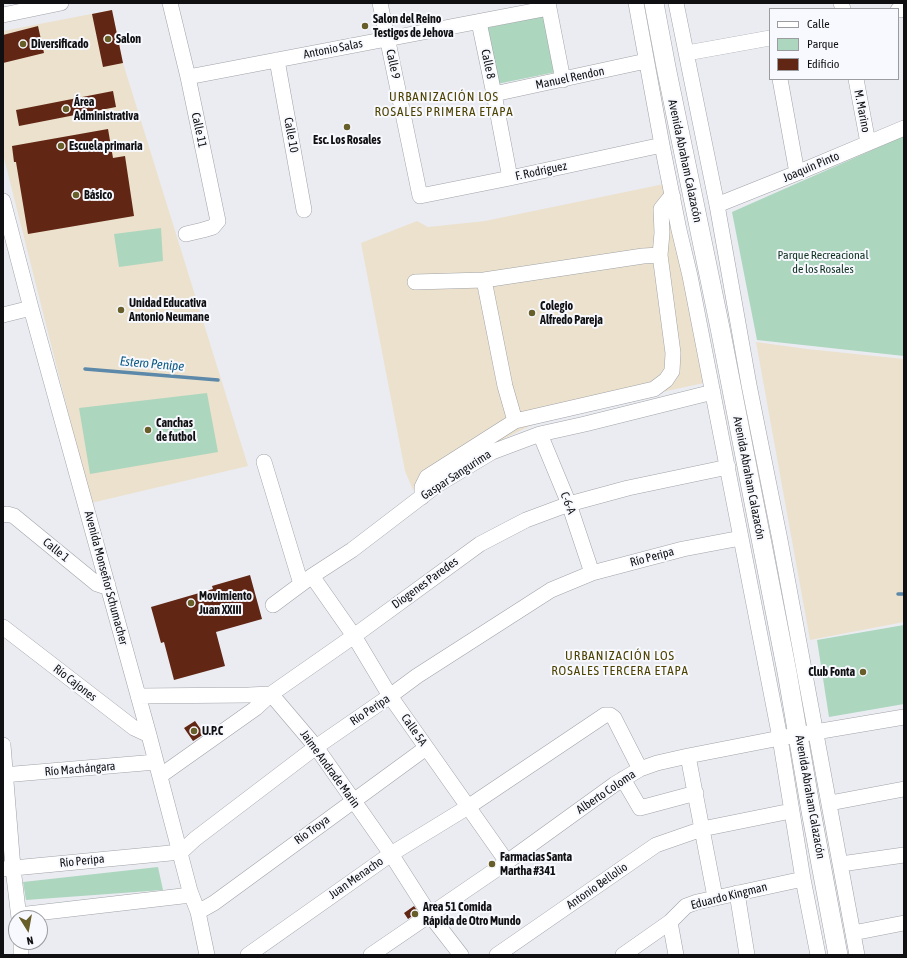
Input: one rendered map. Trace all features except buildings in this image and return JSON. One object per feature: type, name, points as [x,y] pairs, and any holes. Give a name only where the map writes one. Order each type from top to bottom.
[{"type":"main road","name":"Avenida Abraham Calazacón","points":[[654,3],[719,321],[808,733],[811,811],[838,955]]},
{"type":"street","points":[[3,15],[61,3]]},
{"type":"street","name":"Calle 11","points":[[170,3],[188,77],[218,221],[213,227],[186,234]]},
{"type":"street","name":"Calle 9","points":[[380,3],[420,196]]},
{"type":"street","name":"Avenida Abraham Calazacón","points":[[636,3],[672,197],[690,276],[780,738],[791,811],[818,955]]},
{"type":"street","name":"Avenida Abraham Calazacón","points":[[676,3],[717,205],[749,385],[780,540],[808,733],[830,803],[857,955]]},
{"type":"street","points":[[548,6],[563,80]]},
{"type":"street","name":"Antonio Salas","points":[[188,77],[479,22],[548,6]]},
{"type":"street","name":"Calle 8","points":[[479,22],[510,178]]},
{"type":"street","points":[[687,53],[769,38]]},
{"type":"street","name":"Calle 10","points":[[277,60],[304,210]]},
{"type":"street","name":"Manuel Rendon","points":[[494,94],[646,61]]},
{"type":"street","points":[[780,80],[797,173]]},
{"type":"street","name":"M. Marino","points":[[856,80],[868,143]]},
{"type":"street","name":"Joaquin Pinto","points":[[717,205],[904,128]]},
{"type":"street","name":"F. Rodriguez","points":[[420,196],[662,145]]},
{"type":"street","points":[[422,497],[422,487],[427,477],[515,421],[654,389],[666,380],[672,371],[673,353],[660,255],[662,233],[661,209],[672,197]]},
{"type":"street","name":"Avenida Monseñor Schumacher","points":[[3,201],[31,308],[149,735],[191,895],[198,912],[207,955]]},
{"type":"street","points":[[415,282],[484,280],[643,256],[660,255]]},
{"type":"street","points":[[484,280],[505,386],[515,421]]},
{"type":"street","points":[[3,315],[31,308]]},
{"type":"street","name":"Gaspar Sangurima","points":[[306,580],[352,550],[437,486],[492,452],[540,434],[713,392]]},
{"type":"street","name":"C-6-A","points":[[540,434],[569,504],[592,573]]},
{"type":"street","points":[[264,462],[306,580],[274,605]]},
{"type":"street","name":"Diogenes Paredes","points":[[158,769],[256,708],[271,694],[354,636],[480,544],[526,520],[569,504],[628,488],[728,467]]},
{"type":"street","name":"Calle 1","points":[[3,515],[7,514],[14,516],[97,584],[103,586],[108,585]]},
{"type":"street","name":"Río Peripa","points":[[8,868],[180,852],[316,747],[417,676],[551,590],[592,573],[683,549],[741,538]]},
{"type":"street","name":"Calle 5A","points":[[306,580],[354,636],[390,696],[507,862]]},
{"type":"street","name":"Río Cajones","points":[[3,627],[134,728],[149,735]]},
{"type":"street","points":[[138,696],[271,694]]},
{"type":"street","name":"Jaime Andrade Marin","points":[[271,694],[316,747],[391,854],[430,915],[461,955]]},
{"type":"street","name":"Juan Menacho","points":[[248,955],[391,854],[468,807],[605,715],[610,715],[614,718],[640,769]]},
{"type":"street","name":"Alberto Coloma","points":[[372,955],[507,862],[623,779],[640,769],[657,763],[688,756],[780,738],[904,717]]},
{"type":"street","points":[[3,745],[8,868],[18,910]]},
{"type":"street","name":"Río Troya","points":[[198,912],[214,903],[426,748]]},
{"type":"street","points":[[688,756],[715,897]]},
{"type":"street","name":"Río Machángara","points":[[4,775],[158,769]]},
{"type":"street","points":[[623,779],[640,808],[696,793]]},
{"type":"street","points":[[830,803],[904,789]]},
{"type":"street","name":"Antonio Bellolio","points":[[497,955],[656,845],[702,829],[791,811]]},
{"type":"street","points":[[841,864],[904,855]]},
{"type":"street","name":"Eduardo Kingman","points":[[623,955],[670,922],[686,906],[715,897],[803,879]]},
{"type":"street","points":[[737,893],[747,955]]},
{"type":"street","points":[[48,912],[191,895]]},
{"type":"street","points":[[670,922],[676,955]]},
{"type":"street","points":[[853,933],[904,923]]},
{"type":"shaded area","name":"Unidad Educativa Antonio Neumane","points":[[112,10],[123,63],[248,466],[91,503],[3,154],[3,31]]},
{"type":"shaded area","name":"Colegio Alfredo Pareja","points":[[664,184],[704,383],[550,416],[459,461],[413,490],[405,471],[361,243],[417,221],[428,227],[485,221]]},
{"type":"shaded area","points":[[756,342],[904,359],[904,622],[810,640]]},
{"type":"green space","points":[[544,16],[556,72],[497,84],[486,28]]},
{"type":"green space","name":"Parque Recreacional de los Rosales","points":[[904,136],[904,356],[757,340],[732,212]]},
{"type":"green space","points":[[161,228],[163,261],[119,267],[114,234]]},
{"type":"green space","name":"Canchas de futbol","points":[[207,393],[218,452],[90,474],[79,408]]},
{"type":"green space","name":"Club Fonta","points":[[904,625],[904,704],[829,717],[817,640]]},
{"type":"green space","points":[[158,867],[163,890],[26,900],[23,882]]},
{"type":"waterway","name":"Estero Penipe","points":[[85,369],[218,380]]},
{"type":"waterway","name":"Estero Penipe","points":[[898,594],[904,594]]},
{"type":"place","name":"Salon del Reino Testigos de Jehova","points":[[365,26]]},
{"type":"place","name":"Salon","points":[[108,39]]},
{"type":"place","name":"Diversificado","points":[[23,44]]},
{"type":"place","name":"Área Administrativa","points":[[66,109]]},
{"type":"place","name":"Esc. Los Rosales","points":[[347,127]]},
{"type":"place","name":"Escuela primaria","points":[[61,146]]},
{"type":"place","name":"Básico","points":[[76,195]]},
{"type":"place","name":"Unidad Educativa Antonio Neumane","points":[[121,310]]},
{"type":"place","name":"Colegio Alfredo Pareja","points":[[532,313]]},
{"type":"place","name":"Canchas de futbol","points":[[148,430]]},
{"type":"place","name":"Movimiento Juan XXIII","points":[[191,603]]},
{"type":"place","name":"Club Fonta","points":[[863,672]]},
{"type":"place","name":"U.P.C","points":[[194,731]]},
{"type":"place","name":"Farmacias Santa Martha #341","points":[[492,864]]},
{"type":"place","name":"Area 51 Comida Rápida de Otro Mundo","points":[[415,914]]},
{"type":"district","name":"URBANIZACIÓN LOS ROSALES PRIMERA ETAPA","points":[[444,104]]},
{"type":"district","name":"URBANIZACIÓN LOS ROSALES TERCERA ETAPA","points":[[620,664]]}]
